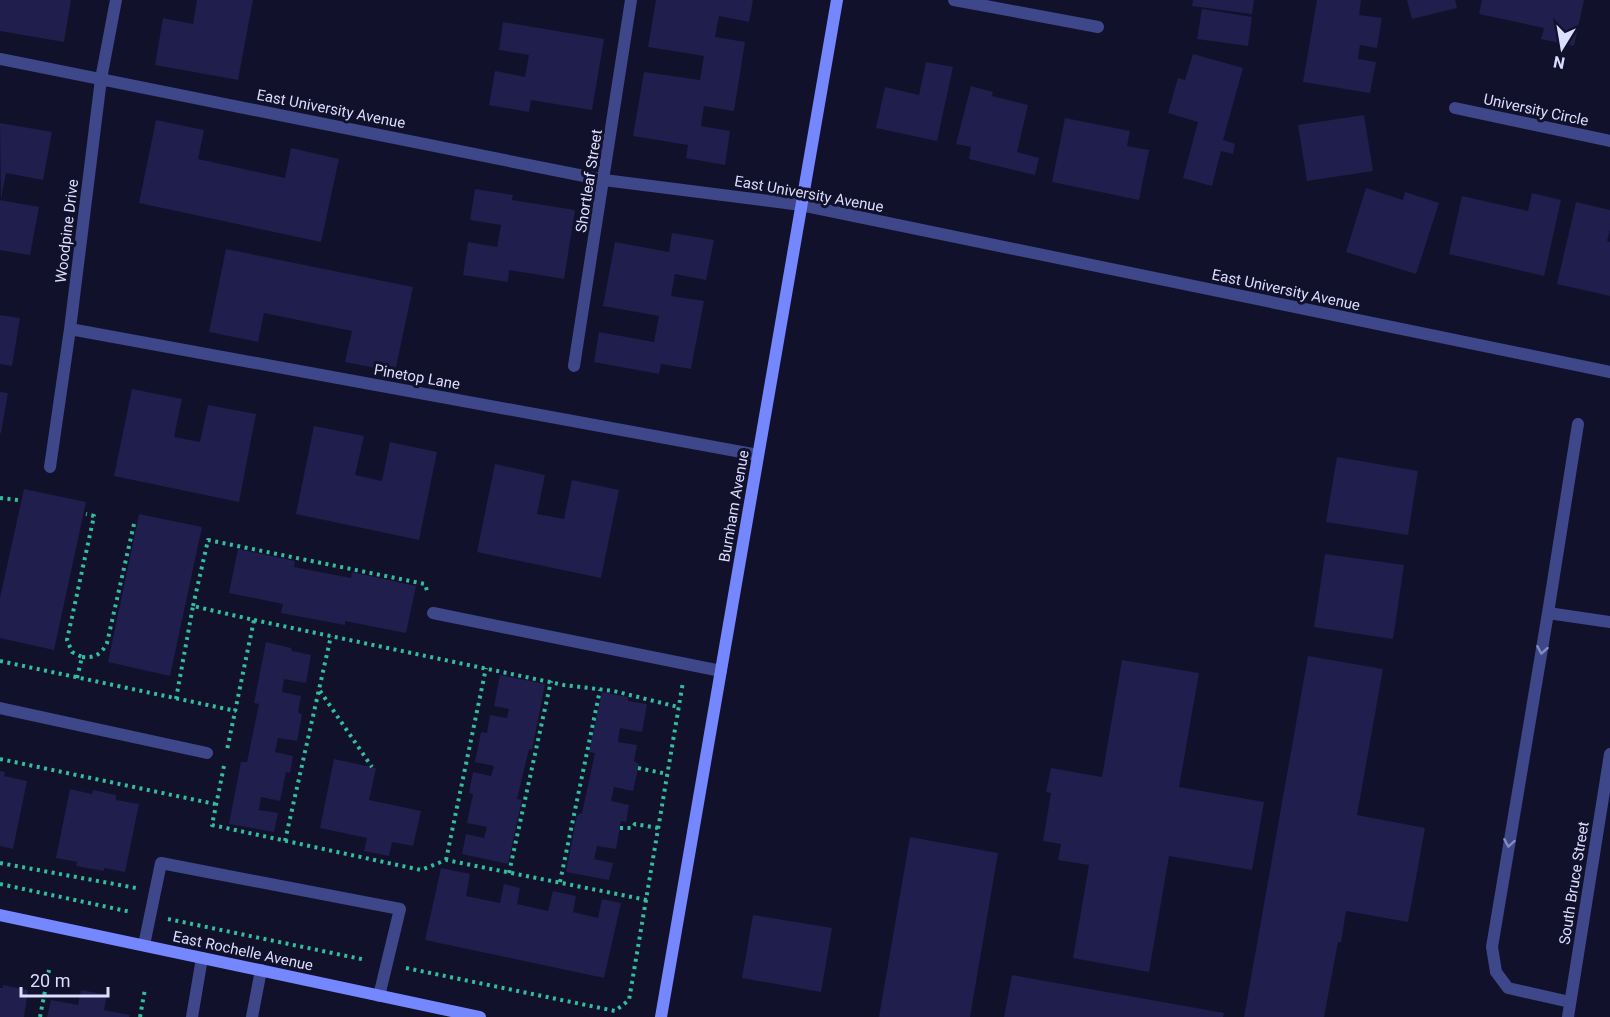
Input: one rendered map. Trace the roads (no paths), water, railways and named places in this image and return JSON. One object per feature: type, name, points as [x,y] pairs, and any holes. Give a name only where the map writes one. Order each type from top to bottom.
[{"type":"street","name":"Woodpine Drive","points":[[50,467],[70,329],[101,79],[116,0]]},
{"type":"street","name":"Shortleaf Street","points":[[574,366],[631,0]]},
{"type":"street","name":"Burnham Avenue","points":[[661,1017],[837,0]]},
{"type":"street","points":[[954,0],[1098,27]]},
{"type":"street","name":"East University Avenue","points":[[0,59],[604,180],[801,205],[1610,372]]},
{"type":"street","name":"University Circle","points":[[1455,108],[1610,141]]},
{"type":"street","name":"Pinetop Lane","points":[[70,329],[758,455]]},
{"type":"street","points":[[1570,1002],[1508,988],[1496,972],[1492,947],[1578,424]]},
{"type":"street","points":[[433,613],[721,671]]},
{"type":"street","points":[[1548,613],[1610,622]]},
{"type":"street","points":[[0,708],[207,753]]},
{"type":"street","name":"South Bruce Street","points":[[1568,1017],[1610,754]]},
{"type":"street","points":[[144,945],[161,863],[400,909],[380,996]]},
{"type":"street","name":"East Rochelle Avenue","points":[[0,915],[480,1017]]},
{"type":"street","points":[[192,1017],[202,958]]},
{"type":"street","points":[[252,1017],[261,970]]}]
